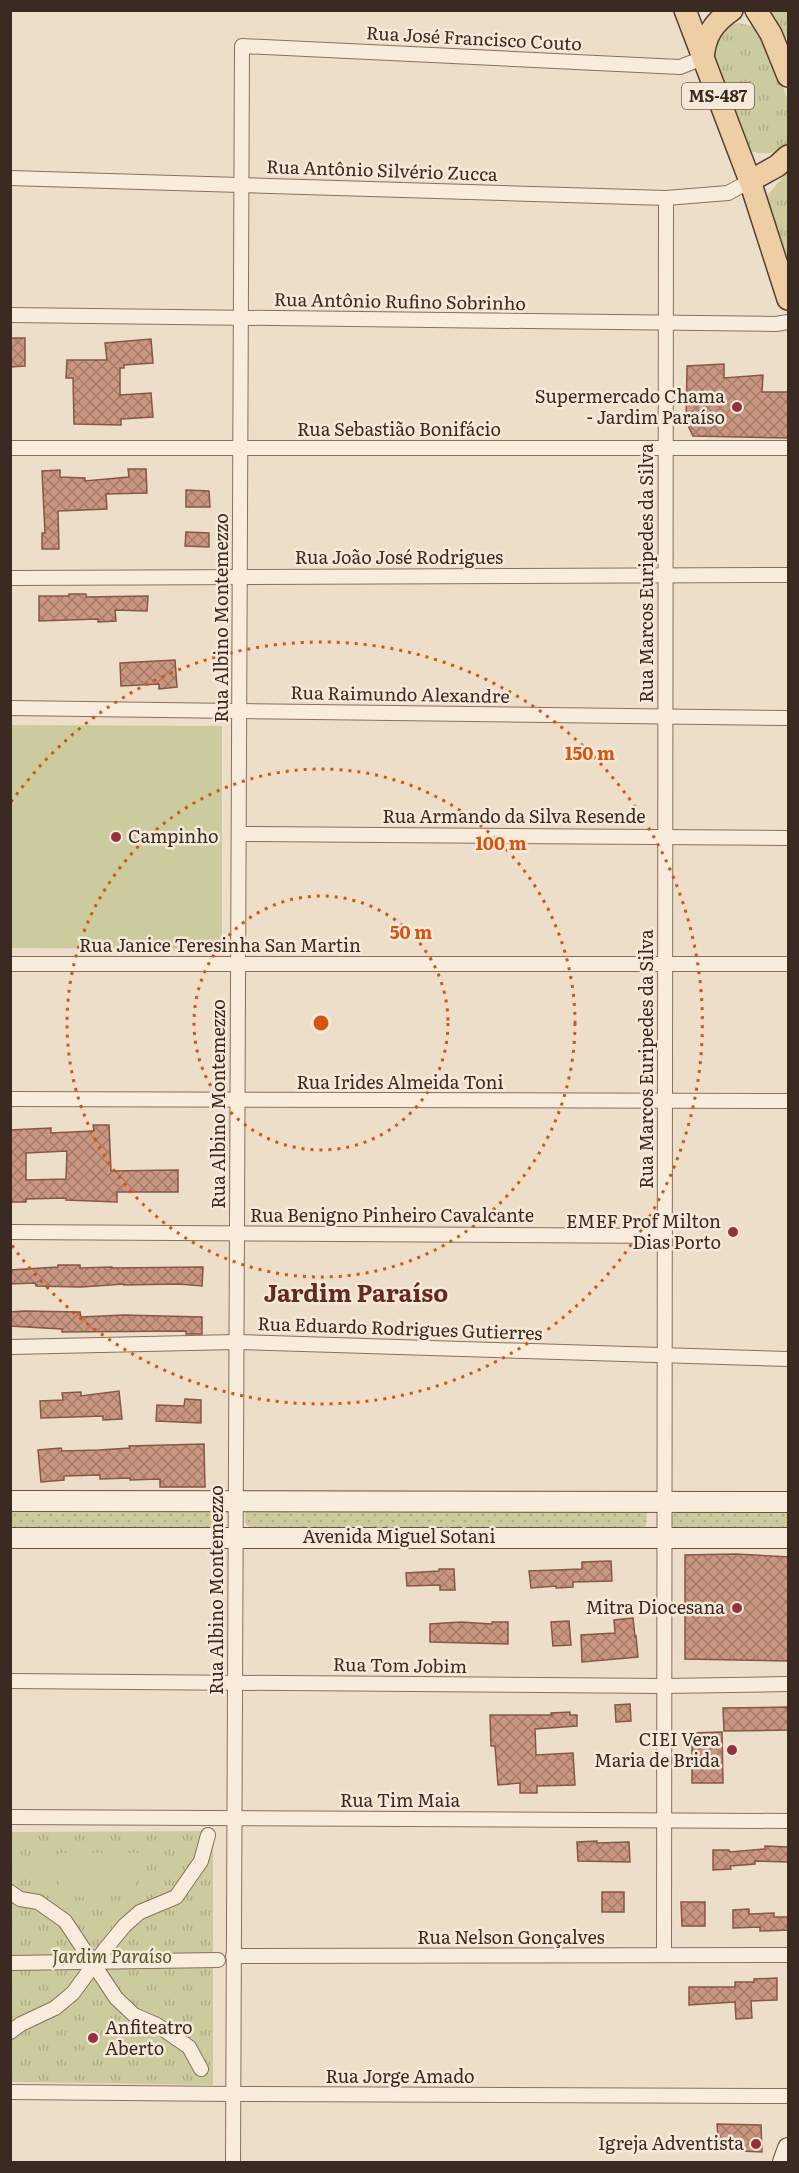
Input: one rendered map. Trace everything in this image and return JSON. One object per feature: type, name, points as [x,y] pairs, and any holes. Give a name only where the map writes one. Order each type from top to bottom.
[{"type":"main road","name":"MS-487","points":[[685,10],[750,181],[789,299]]},
{"type":"main road","points":[[703,58],[707,35],[732,10]]},
{"type":"main road","points":[[756,10],[771,34],[789,76]]},
{"type":"main road","points":[[750,181],[777,166],[789,156]]},
{"type":"street","name":"Rua José Francisco Couto","points":[[242,46],[680,67],[703,58]]},
{"type":"street","name":"Rua Albino Montemezzo","points":[[233,2163],[242,46]]},
{"type":"street","name":"Rua Antônio Silvério Zucca","points":[[10,178],[666,198],[728,193],[750,181]]},
{"type":"street","name":"Rua Marcos Euripedes da Silva","points":[[664,1956],[666,198]]},
{"type":"street","name":"Rua Antônio Rufino Sobrinho","points":[[10,315],[776,324],[789,322]]},
{"type":"street","name":"Rua Sebastião Bonifácio","points":[[10,448],[789,448]]},
{"type":"street","name":"Rua João José Rodrigues","points":[[10,578],[789,575]]},
{"type":"street","name":"Rua Raimundo Alexandre","points":[[10,708],[789,718]]},
{"type":"street","name":"Rua Armando da Silva Resende","points":[[239,834],[789,838]]},
{"type":"street","name":"Rua Janice Teresinha San Martin","points":[[10,964],[789,964]]},
{"type":"street","name":"Rua Irides Almeida Toni","points":[[10,1099],[789,1101]]},
{"type":"street","name":"Rua Benigno Pinheiro Cavalcante","points":[[10,1232],[665,1236]]},
{"type":"street","name":"Rua Eduardo Rodrigues Gutierres","points":[[10,1347],[236,1342],[789,1359]]},
{"type":"street","name":"Avenida Miguel Sotani","points":[[10,1501],[789,1502]]},
{"type":"street","name":"Avenida Miguel Sotani","points":[[10,1538],[789,1538]]},
{"type":"street","name":"Rua Tom Jobim","points":[[10,1681],[664,1686],[789,1684]]},
{"type":"street","name":"Rua Tim Maia","points":[[10,1817],[789,1821]]},
{"type":"street","points":[[10,2032],[21,2024],[56,2008],[73,1993],[93,1963],[125,1925],[140,1912],[176,1897],[201,1861],[208,1836]]},
{"type":"street","points":[[10,1892],[20,1899],[38,1902],[65,1921],[116,1998],[134,2015],[157,2025],[189,2047],[201,2069]]},
{"type":"street","name":"Rua Nelson Gonçalves","points":[[233,1956],[789,1955]]},
{"type":"street","points":[[10,1964],[218,1960]]},
{"type":"street","name":"Rua Jorge Amado","points":[[10,2092],[789,2096]]},
{"type":"street","points":[[783,2163],[789,2148]]},
{"type":"green space","points":[[768,11],[788,11],[788,41]]},
{"type":"green space","points":[[739,23],[756,27],[768,44],[788,101],[788,144],[778,151],[758,153],[746,150],[709,50],[724,26]]},
{"type":"green space","points":[[788,171],[788,268],[764,199]]},
{"type":"green space","name":"Campinho","points":[[11,725],[222,726],[222,949],[11,948]]},
{"type":"green space","points":[[11,1507],[223,1510],[224,1526],[218,1529],[11,1528]]},
{"type":"green space","points":[[249,1509],[643,1509],[647,1514],[646,1526],[641,1530],[257,1529],[250,1528],[245,1523],[245,1513]]},
{"type":"green space","points":[[678,1510],[788,1512],[788,1532],[677,1530],[671,1523],[671,1516]]},
{"type":"green space","name":"Jardim Paraíso","points":[[213,1831],[213,2085],[11,2082],[11,1832]]},
{"type":"green space","points":[[51,1852],[51,1885],[35,1886],[35,1853]]},
{"type":"green space","points":[[58,1853],[138,1853],[135,1896],[59,1897]]},
{"type":"building","points":[[10,338],[25,338],[25,366],[10,367]]},
{"type":"building","points":[[151,339],[153,363],[124,365],[124,368],[120,368],[120,395],[151,393],[153,417],[121,419],[121,425],[74,424],[73,378],[66,378],[67,360],[107,360],[105,343]]},
{"type":"building","name":"Supermercado Chama - Jardim Paraíso","points":[[724,364],[724,378],[763,375],[762,392],[789,392],[789,438],[693,436],[686,421],[687,366]]},
{"type":"building","points":[[128,469],[146,469],[147,493],[106,494],[107,509],[58,511],[59,549],[42,549],[42,533],[45,533],[42,471],[60,470],[60,477],[85,478],[85,481],[129,477]]},
{"type":"building","points":[[186,490],[209,491],[210,507],[186,507]]},
{"type":"building","points":[[186,532],[209,533],[209,547],[185,546]]},
{"type":"building","points":[[69,594],[86,594],[86,597],[148,596],[147,611],[115,610],[116,621],[98,622],[98,619],[39,621],[39,596],[69,596]]},
{"type":"building","points":[[175,660],[177,687],[159,689],[159,684],[121,686],[120,663]]},
{"type":"building","points":[[93,1125],[109,1125],[111,1171],[178,1170],[178,1192],[117,1192],[117,1202],[66,1200],[66,1198],[26,1199],[26,1202],[10,1202],[10,1130],[51,1128],[51,1133],[94,1131]],"holes":[[[67,1151],[66,1179],[26,1180],[26,1153]]]},
{"type":"building","points":[[58,1265],[80,1265],[80,1268],[203,1267],[202,1286],[124,1284],[81,1287],[36,1286],[35,1283],[10,1284],[10,1270],[58,1267]]},
{"type":"building","points":[[10,1312],[80,1312],[81,1317],[124,1315],[202,1317],[202,1334],[186,1334],[186,1331],[62,1332],[62,1329],[10,1326]]},
{"type":"building","points":[[119,1391],[122,1419],[103,1420],[103,1416],[41,1418],[40,1401],[63,1400],[62,1393],[81,1392],[81,1396]]},
{"type":"building","points":[[185,1399],[201,1400],[201,1423],[156,1421],[157,1405],[184,1406]]},
{"type":"building","points":[[204,1444],[205,1487],[160,1487],[160,1479],[100,1479],[100,1475],[64,1476],[64,1480],[41,1482],[38,1450],[61,1448],[62,1451],[99,1450],[130,1448],[129,1446]]},
{"type":"building","name":"Mitra Diocesana","points":[[736,1554],[789,1557],[789,1661],[685,1659],[685,1555]]},
{"type":"building","points":[[611,1561],[612,1581],[573,1582],[573,1587],[531,1588],[529,1571],[582,1569],[582,1562]]},
{"type":"building","points":[[439,1569],[454,1569],[455,1590],[440,1590],[440,1585],[407,1586],[406,1573],[439,1571]]},
{"type":"building","points":[[633,1618],[638,1657],[582,1662],[581,1635],[615,1633],[614,1620]]},
{"type":"building","points":[[569,1621],[571,1645],[553,1646],[551,1622]]},
{"type":"building","points":[[461,1622],[492,1624],[492,1622],[508,1622],[508,1644],[430,1642],[430,1624]]},
{"type":"building","points":[[630,1704],[631,1721],[616,1722],[615,1705]]},
{"type":"building","points":[[789,1707],[789,1730],[724,1731],[723,1708]]},
{"type":"building","points":[[570,1712],[570,1715],[577,1715],[577,1726],[535,1729],[536,1755],[573,1753],[575,1785],[537,1786],[537,1793],[520,1793],[520,1783],[498,1785],[495,1746],[491,1746],[490,1715],[552,1715],[551,1713]]},
{"type":"building","points":[[722,1732],[723,1783],[692,1783],[692,1733]]},
{"type":"building","points":[[597,1841],[597,1843],[629,1842],[630,1862],[578,1861],[577,1842]]},
{"type":"building","points":[[765,1846],[789,1847],[789,1862],[755,1861],[755,1864],[713,1870],[713,1850],[729,1850],[730,1852],[765,1849]]},
{"type":"building","points":[[602,1892],[624,1892],[624,1912],[602,1912]]},
{"type":"building","points":[[681,1902],[705,1902],[705,1926],[682,1926]]},
{"type":"building","points":[[749,1909],[749,1914],[774,1913],[774,1917],[789,1917],[789,1930],[760,1931],[760,1927],[733,1928],[733,1910]]},
{"type":"building","points":[[777,1978],[777,2000],[751,2001],[752,2018],[736,2019],[735,2002],[689,2005],[689,1987],[735,1987],[735,1982],[754,1982],[754,1979]]},
{"type":"building","points":[[717,2124],[761,2125],[762,2152],[719,2150]]},
{"type":"place","name":"Supermercado Chama - Jardim Paraíso","points":[[737,407]]},
{"type":"place","name":"Campinho","points":[[116,837]]},
{"type":"place","name":"EMEF Prof Milton Dias Porto","points":[[733,1232]]},
{"type":"place","name":"Mitra Diocesana","points":[[737,1608]]},
{"type":"place","name":"CIEI Vera Maria de Brida","points":[[732,1750]]},
{"type":"place","name":"Anfiteatro Aberto","points":[[93,2038]]},
{"type":"place","name":"Igreja Adventista","points":[[756,2144]]},
{"type":"district","name":"Jardim Paraíso","points":[[356,1294]]}]
